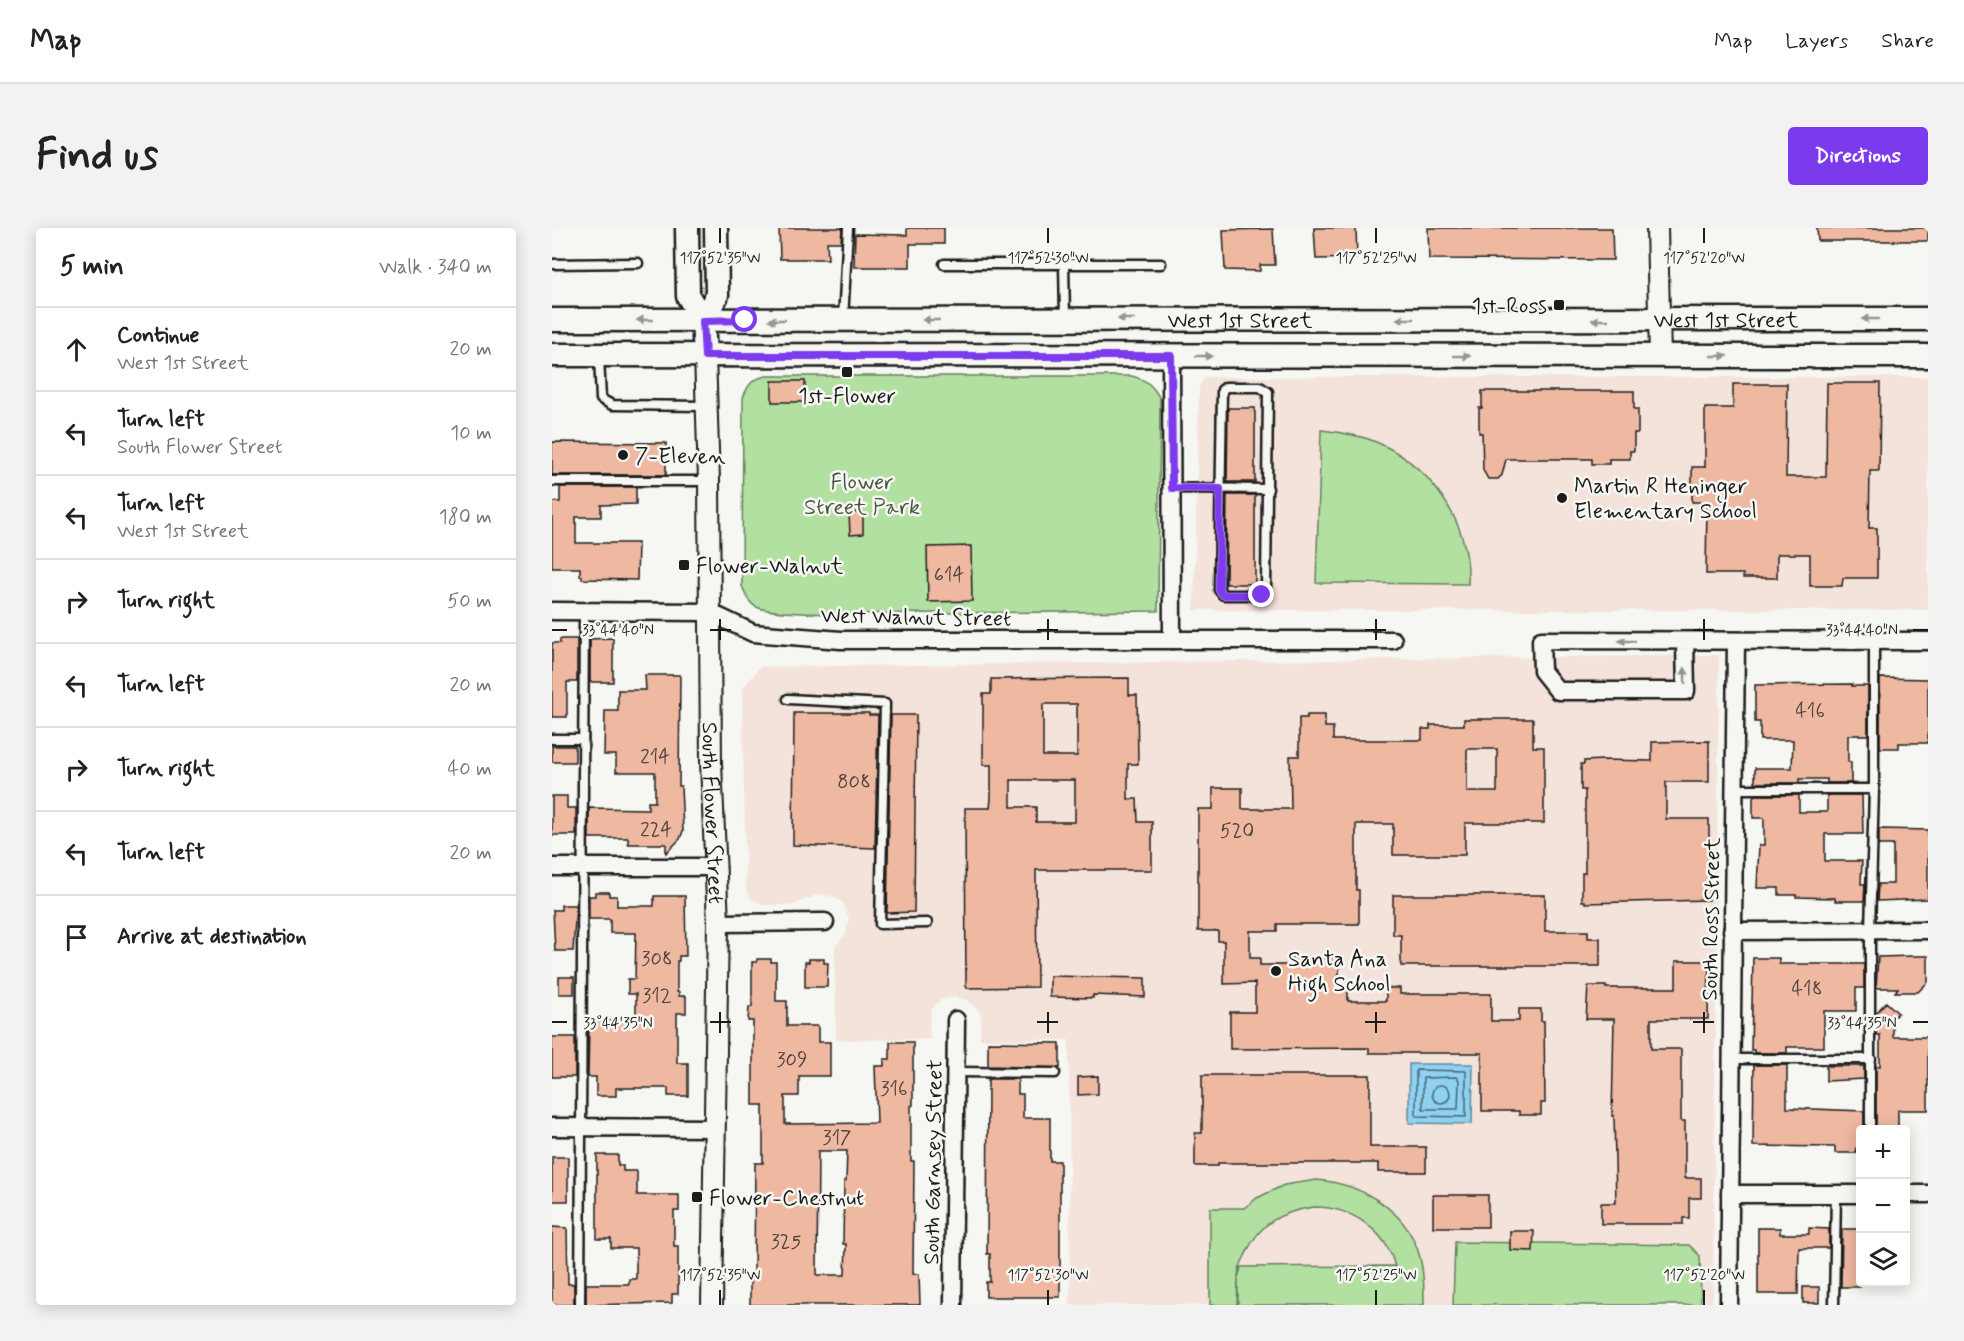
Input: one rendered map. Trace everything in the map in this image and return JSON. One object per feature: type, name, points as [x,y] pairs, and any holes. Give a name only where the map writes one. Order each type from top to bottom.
[{"type":"main road","points":[[687,228],[688,296],[703,321]]},
{"type":"main road","points":[[703,321],[717,295],[716,228]]},
{"type":"main road","name":"West 1st Street","points":[[552,320],[1928,319]]},
{"type":"main road","name":"South Flower Street","points":[[703,321],[705,356]]},
{"type":"main road","name":"West 1st Street","points":[[552,355],[1928,356]]},
{"type":"street","points":[[1657,228],[1660,356]]},
{"type":"street","name":"South Flower Street","points":[[705,356],[709,481],[711,763],[718,923],[712,1305]]},
{"type":"street","points":[[1171,356],[1172,640]]},
{"type":"street","name":"West Walnut Street","points":[[552,612],[709,612],[753,633],[841,640],[1393,640]]},
{"type":"street","points":[[1685,641],[1686,691],[1558,691],[1542,670],[1541,640],[1928,641]]},
{"type":"street","name":"South Ross Street","points":[[1729,1305],[1736,641]]},
{"type":"street","points":[[552,867],[717,867]]},
{"type":"street","points":[[718,923],[825,922]]},
{"type":"street","points":[[1732,931],[1928,930]]},
{"type":"street","name":"South Garnsey Street","points":[[953,1305],[956,1020]]},
{"type":"street","points":[[552,1127],[715,1128]]},
{"type":"street","points":[[1730,1194],[1856,1194]]},
{"type":"street","points":[[1910,1194],[1928,1194]]},
{"type":"lane","points":[[843,320],[848,228]]},
{"type":"lane","points":[[552,264],[638,263]]},
{"type":"lane","points":[[944,264],[1161,264]]},
{"type":"lane","points":[[1064,264],[1065,319]]},
{"type":"lane","points":[[599,355],[601,399],[612,405],[706,406]]},
{"type":"lane","points":[[1226,387],[1260,387],[1268,392],[1266,591],[1262,595],[1223,595],[1219,590],[1220,489],[1222,390],[1226,387]]},
{"type":"lane","points":[[552,481],[709,481]]},
{"type":"lane","points":[[1172,488],[1268,489]]},
{"type":"lane","points":[[580,1305],[584,612]]},
{"type":"lane","points":[[1870,1125],[1874,641]]},
{"type":"lane","points":[[788,699],[885,704],[880,924],[927,923]]},
{"type":"lane","points":[[552,739],[583,739]]},
{"type":"lane","points":[[1734,789],[1874,789]]},
{"type":"lane","points":[[1732,1059],[1871,1059]]},
{"type":"lane","points":[[956,1072],[1054,1073]]},
{"type":"lane","points":[[1833,1305],[1836,1194]]},
{"type":"shaded area","name":"Martin R Heninger Elementary School","points":[[1205,377],[1928,377],[1928,610],[1194,610],[1199,386]]},
{"type":"shaded area","name":"Santa Ana High School","points":[[1719,655],[1713,1305],[1070,1305],[1069,1040],[980,1039],[981,1015],[967,1000],[955,997],[940,1000],[931,1010],[929,1029],[931,1039],[836,1040],[835,946],[845,936],[849,919],[843,903],[834,897],[820,894],[792,905],[764,905],[751,898],[746,890],[742,689],[760,667]]},
{"type":"green space","name":"Flower Street Park","points":[[767,376],[1132,376],[1145,381],[1155,390],[1160,399],[1158,611],[835,614],[796,613],[756,607],[748,599],[742,586],[743,398],[752,382]]},
{"type":"green space","points":[[1321,430],[1371,440],[1411,463],[1428,479],[1454,517],[1462,538],[1467,561],[1468,584],[1316,583]]},
{"type":"green space","points":[[1317,1180],[1333,1182],[1365,1193],[1393,1212],[1413,1238],[1419,1254],[1423,1273],[1424,1305],[1238,1305],[1238,1279],[1237,1305],[1210,1305],[1210,1208],[1244,1208],[1257,1198],[1284,1185]],"holes":[[[1314,1207],[1328,1208],[1356,1217],[1378,1234],[1386,1245],[1396,1273],[1393,1266],[1241,1267],[1238,1278],[1240,1267],[1251,1245],[1264,1227],[1291,1212]]]},
{"type":"green space","points":[[1455,1242],[1689,1245],[1700,1256],[1701,1305],[1453,1305]]},
{"type":"water","points":[[1409,1064],[1473,1064],[1472,1124],[1409,1123]]},
{"type":"building","points":[[779,228],[842,228],[841,242],[827,242],[828,259],[780,259]]},
{"type":"building","points":[[907,228],[944,228],[944,244],[910,244],[910,267],[854,267],[855,234],[907,235]]},
{"type":"building","points":[[1314,228],[1356,228],[1357,258],[1316,259]]},
{"type":"building","points":[[1428,228],[1612,228],[1613,260],[1429,259]]},
{"type":"building","points":[[1817,228],[1928,228],[1928,241],[1818,241]]},
{"type":"building","points":[[1273,229],[1275,265],[1260,265],[1260,271],[1225,270],[1223,230]]},
{"type":"building","points":[[772,381],[805,381],[805,402],[772,402]]},
{"type":"building","points":[[1827,383],[1880,383],[1879,471],[1870,471],[1869,528],[1877,528],[1877,578],[1843,578],[1842,586],[1810,586],[1810,554],[1777,554],[1777,578],[1743,578],[1743,574],[1706,574],[1707,502],[1692,502],[1692,467],[1705,467],[1705,408],[1733,408],[1733,384],[1787,384],[1786,477],[1826,477]]},
{"type":"building","points":[[1482,391],[1634,391],[1634,409],[1638,409],[1638,433],[1634,433],[1634,451],[1630,451],[1630,459],[1609,459],[1609,464],[1592,464],[1592,459],[1506,459],[1502,475],[1498,479],[1488,479],[1483,470],[1482,433],[1479,433]]},
{"type":"building","points":[[1228,408],[1255,408],[1255,482],[1227,482]]},
{"type":"building","points":[[552,442],[666,443],[666,475],[552,475]]},
{"type":"building","points":[[560,487],[636,487],[636,504],[601,505],[601,517],[576,517],[576,543],[638,543],[637,580],[582,579],[580,568],[552,568],[552,502],[560,502]]},
{"type":"building","points":[[1227,495],[1255,495],[1255,584],[1226,584]]},
{"type":"building","points":[[863,512],[863,534],[850,535],[849,513]]},
{"type":"building","points":[[971,546],[972,601],[928,602],[927,547]]},
{"type":"building","points":[[613,638],[613,682],[590,682],[590,639]]},
{"type":"building","points":[[560,639],[577,639],[577,682],[567,682],[567,717],[552,717],[552,643],[560,643]]},
{"type":"building","points":[[645,675],[680,675],[679,786],[681,786],[683,831],[680,839],[666,853],[666,844],[628,844],[628,838],[589,838],[589,808],[648,809],[648,802],[655,802],[655,772],[616,772],[616,755],[604,755],[605,711],[618,711],[618,690],[646,690]]},
{"type":"building","points":[[1129,678],[1129,695],[1137,695],[1138,764],[1128,764],[1128,799],[1137,799],[1138,822],[1152,822],[1152,870],[1036,870],[1037,987],[966,988],[965,808],[990,808],[991,765],[983,765],[983,694],[991,694],[991,679]],"holes":[[[1043,704],[1077,704],[1077,756],[1043,756]],[[1011,780],[1075,780],[1075,822],[1036,822],[1036,807],[1011,807]]]},
{"type":"building","points":[[1880,678],[1928,679],[1928,743],[1899,743],[1899,748],[1880,748]]},
{"type":"building","points":[[1852,684],[1852,686],[1868,686],[1868,735],[1848,735],[1851,783],[1827,783],[1827,779],[1799,779],[1799,783],[1755,783],[1755,768],[1792,768],[1793,740],[1760,740],[1760,722],[1755,722],[1755,685]]},
{"type":"building","points":[[794,713],[878,715],[875,848],[793,845]]},
{"type":"building","points":[[891,715],[916,715],[914,912],[887,913]]},
{"type":"building","points":[[1307,715],[1325,715],[1325,727],[1333,727],[1333,740],[1422,740],[1422,729],[1430,729],[1430,725],[1464,725],[1464,719],[1533,719],[1533,747],[1544,747],[1544,823],[1465,823],[1465,855],[1393,855],[1393,824],[1356,824],[1356,890],[1359,890],[1359,924],[1277,924],[1277,931],[1250,931],[1250,958],[1260,958],[1260,965],[1292,965],[1292,957],[1339,957],[1339,989],[1348,989],[1348,1001],[1386,1001],[1386,988],[1400,988],[1400,994],[1491,994],[1491,1021],[1519,1021],[1519,1009],[1541,1009],[1541,1021],[1544,1021],[1545,1103],[1541,1103],[1541,1115],[1519,1115],[1519,1111],[1482,1111],[1482,1053],[1369,1053],[1369,1048],[1230,1049],[1230,1012],[1255,1012],[1255,983],[1224,984],[1224,941],[1218,941],[1218,931],[1198,931],[1198,809],[1213,809],[1213,788],[1242,788],[1242,809],[1291,809],[1290,756],[1299,756],[1299,718],[1307,718]],"holes":[[[1467,749],[1497,749],[1497,792],[1467,792]]]},
{"type":"building","points":[[1709,741],[1709,782],[1666,782],[1666,819],[1709,819],[1709,900],[1585,903],[1582,901],[1582,873],[1585,873],[1585,790],[1581,790],[1581,764],[1584,764],[1584,761],[1602,760],[1652,761],[1652,742]]},
{"type":"building","points":[[552,746],[575,746],[575,762],[552,762]]},
{"type":"building","points":[[1755,795],[1799,795],[1799,812],[1827,812],[1827,795],[1862,795],[1863,834],[1825,834],[1825,861],[1862,861],[1861,884],[1865,884],[1864,901],[1835,901],[1835,898],[1779,895],[1779,888],[1757,888],[1759,845],[1764,845],[1764,818],[1753,818],[1753,797]]},
{"type":"building","points":[[552,796],[567,796],[567,808],[576,808],[576,835],[552,835]]},
{"type":"building","points":[[1879,829],[1928,830],[1928,899],[1877,901],[1878,884],[1893,884],[1893,845],[1879,845]]},
{"type":"building","points":[[595,892],[609,892],[609,896],[617,896],[617,906],[654,906],[654,896],[685,896],[686,956],[679,956],[679,961],[677,961],[677,992],[679,996],[686,996],[686,1013],[677,1013],[677,1063],[688,1063],[688,1096],[668,1096],[668,1088],[616,1088],[616,1096],[596,1096],[596,1077],[588,1077],[589,1021],[636,1021],[636,994],[628,994],[628,979],[635,979],[636,933],[610,933],[610,919],[589,919],[589,896],[595,896]]},
{"type":"building","points":[[1393,895],[1545,895],[1545,931],[1588,931],[1588,938],[1600,938],[1600,966],[1401,966],[1401,935],[1393,935]]},
{"type":"building","points":[[561,905],[576,905],[573,951],[555,951],[553,910],[561,910]]},
{"type":"building","points":[[1928,956],[1928,982],[1918,992],[1895,992],[1898,988],[1876,988],[1878,957]]},
{"type":"building","points":[[1753,958],[1779,958],[1779,964],[1864,964],[1864,988],[1856,988],[1856,1011],[1824,1011],[1824,1047],[1787,1047],[1787,1053],[1754,1053],[1754,1050],[1751,1050]]},
{"type":"building","points":[[757,959],[771,959],[771,962],[776,962],[776,1001],[787,1001],[787,1026],[818,1026],[818,1042],[830,1042],[830,1076],[799,1076],[799,1096],[785,1096],[785,1124],[877,1123],[875,1066],[884,1066],[884,1059],[890,1059],[890,1042],[913,1042],[911,1161],[914,1161],[913,1274],[919,1274],[920,1305],[750,1305],[750,1274],[754,1274],[755,1163],[763,1163],[763,1105],[753,1105],[753,1021],[748,1021],[749,1007],[752,1007],[752,962],[757,962]],"holes":[[[818,1151],[847,1151],[846,1181],[844,1181],[845,1275],[817,1275]]]},
{"type":"building","points":[[809,959],[824,959],[824,963],[828,963],[827,987],[805,987],[805,962],[809,962]]},
{"type":"building","points":[[1676,961],[1709,961],[1708,1019],[1651,1019],[1651,1049],[1681,1049],[1681,1121],[1685,1121],[1685,1178],[1701,1178],[1701,1198],[1689,1198],[1689,1218],[1683,1218],[1683,1224],[1601,1224],[1601,1203],[1616,1203],[1614,1116],[1612,1116],[1614,1019],[1586,1019],[1588,986],[1676,988]]},
{"type":"building","points":[[1050,976],[1145,978],[1145,997],[1093,995],[1093,998],[1050,997]]},
{"type":"building","points":[[559,977],[574,977],[574,994],[559,994]]},
{"type":"building","points":[[1886,1002],[1898,1013],[1893,1018],[1893,1037],[1928,1037],[1928,1110],[1898,1110],[1898,1125],[1876,1125],[1876,1066],[1880,1066],[1880,1035],[1876,1035],[1876,1013]]},
{"type":"building","points":[[552,1037],[575,1037],[575,1077],[552,1077]]},
{"type":"building","points":[[988,1042],[1060,1043],[1060,1068],[988,1066]]},
{"type":"building","points":[[1754,1065],[1787,1065],[1787,1108],[1864,1111],[1864,1125],[1856,1125],[1856,1153],[1835,1153],[1835,1147],[1753,1146]]},
{"type":"building","points":[[1826,1066],[1864,1066],[1864,1079],[1826,1081]]},
{"type":"building","points":[[1202,1075],[1370,1075],[1370,1147],[1426,1147],[1426,1172],[1378,1172],[1378,1163],[1218,1163],[1218,1166],[1195,1166],[1195,1133],[1202,1133]]},
{"type":"building","points":[[1098,1076],[1098,1094],[1078,1095],[1078,1077]]},
{"type":"building","points":[[988,1079],[1018,1079],[1018,1094],[1023,1094],[1023,1118],[1050,1118],[1050,1161],[1060,1161],[1060,1297],[986,1297],[986,1282],[990,1282],[990,1254],[987,1254]]},
{"type":"building","points":[[597,1155],[618,1155],[618,1165],[623,1165],[623,1171],[637,1171],[637,1195],[679,1195],[679,1211],[674,1211],[674,1246],[678,1246],[678,1294],[672,1294],[672,1303],[586,1305],[586,1284],[629,1284],[629,1279],[636,1279],[636,1248],[611,1248],[611,1239],[597,1239]]},
{"type":"building","points":[[552,1157],[568,1157],[568,1201],[552,1201]]},
{"type":"building","points":[[1433,1195],[1488,1195],[1488,1227],[1433,1227]]},
{"type":"building","points":[[552,1227],[567,1228],[568,1284],[574,1284],[574,1305],[552,1305]]},
{"type":"building","points":[[1758,1228],[1780,1228],[1780,1234],[1809,1234],[1809,1228],[1829,1229],[1829,1248],[1799,1248],[1798,1294],[1758,1294]]},
{"type":"building","points":[[1842,1229],[1856,1229],[1856,1287],[1841,1287]]},
{"type":"building","points":[[1510,1231],[1534,1231],[1533,1251],[1510,1250]]},
{"type":"building","points":[[1803,1287],[1819,1287],[1819,1303],[1803,1303]]},
{"type":"place","name":"1st-Ross","points":[[1559,305]]},
{"type":"place","name":"1st-Flower","points":[[847,372]]},
{"type":"place","name":"7-Eleven","points":[[623,455]]},
{"type":"place","name":"Martin R Heninger Elementary School","points":[[1562,498]]},
{"type":"place","name":"Flower-Walnut","points":[[684,565]]},
{"type":"place","name":"Santa Ana High School","points":[[1276,971]]},
{"type":"place","name":"Flower-Chestnut","points":[[697,1197]]},
{"type":"route","points":[[745,320],[703,321],[705,356],[1171,356],[1172,488],[1220,489],[1219,590],[1223,595],[1262,595]]}]
